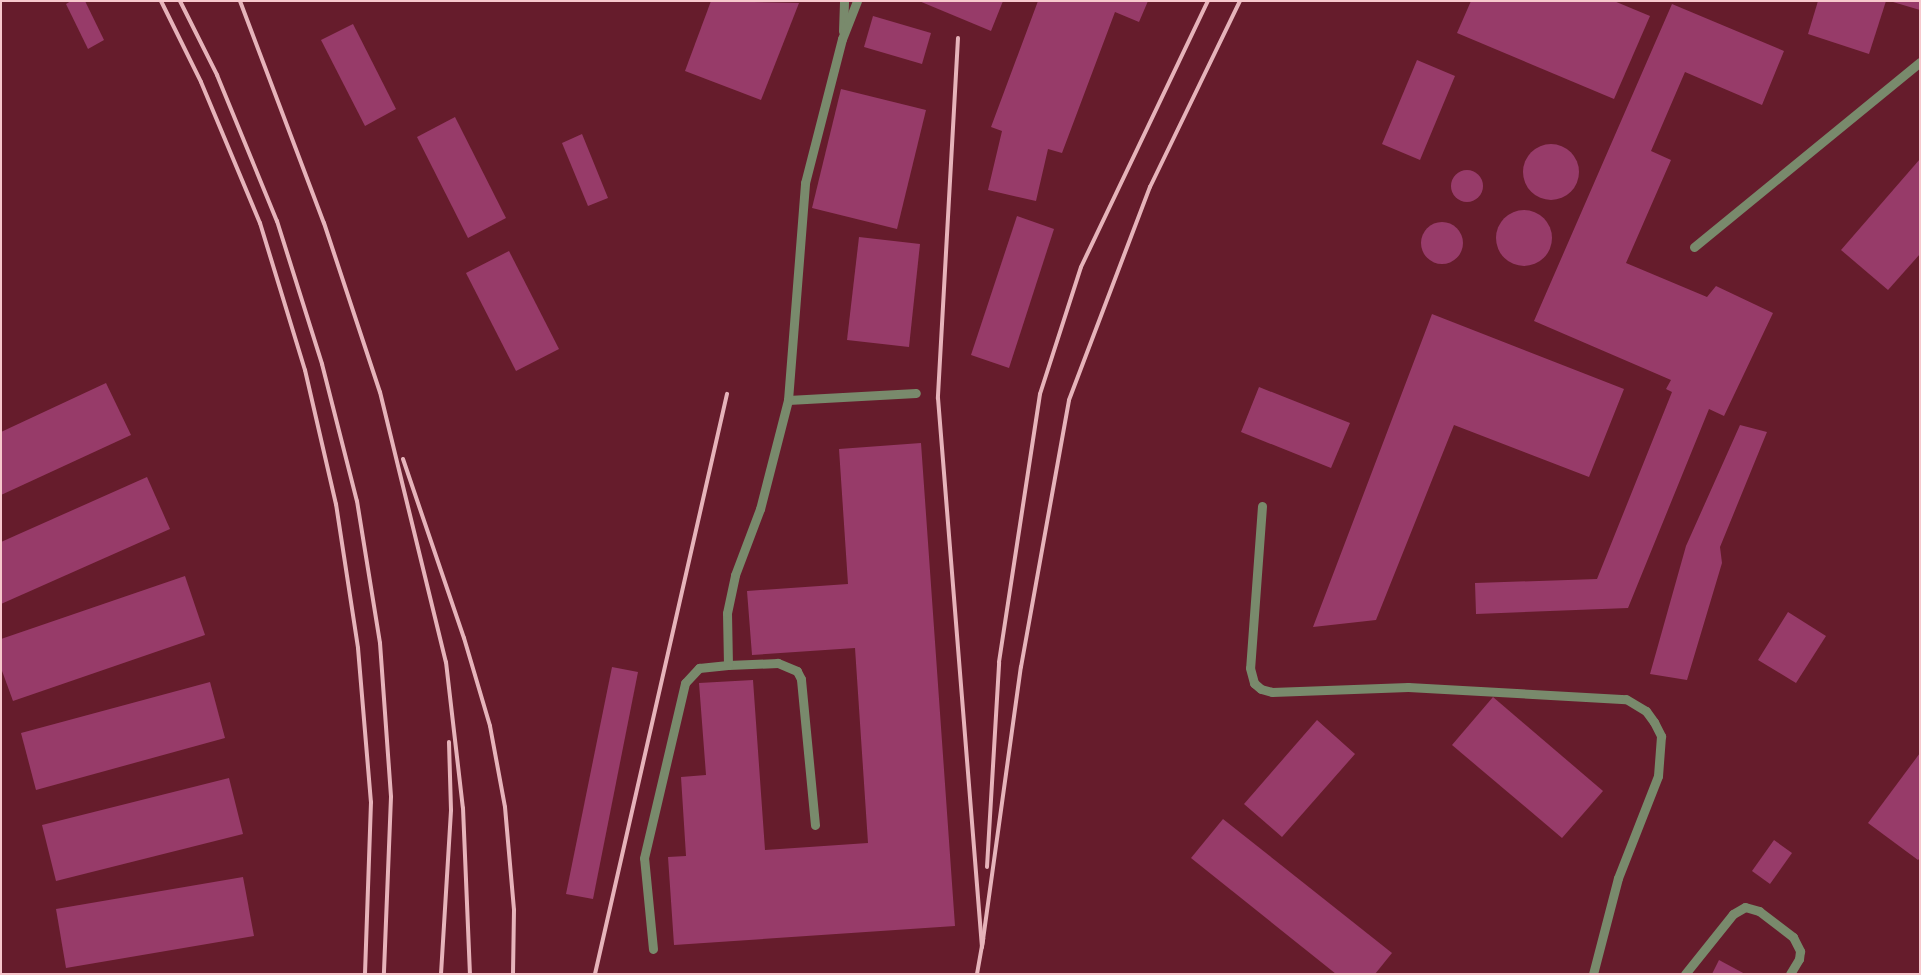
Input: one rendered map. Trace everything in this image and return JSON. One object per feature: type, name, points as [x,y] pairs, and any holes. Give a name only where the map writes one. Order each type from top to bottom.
[{"type":"lane","points":[[842,39],[844,1]]},
{"type":"lane","points":[[728,665],[730,594],[760,509],[788,400],[805,183],[842,39],[858,1]]},
{"type":"lane","points":[[1694,247],[1920,62]]},
{"type":"lane","points":[[788,400],[916,393]]},
{"type":"lane","points":[[1262,506],[1250,668],[1254,683],[1261,689],[1272,692],[1408,687],[1626,699],[1646,711],[1654,722],[1661,736],[1658,776],[1618,878],[1593,974]]},
{"type":"lane","points":[[653,948],[644,858],[686,682],[699,668],[728,665],[783,664],[797,671],[802,680],[816,825]]},
{"type":"lane","points":[[1685,974],[1733,914],[1745,907],[1759,910],[1793,937],[1800,950],[1799,958],[1790,974]]},
{"type":"building","points":[[71,1],[85,1],[104,40],[88,49],[66,4]]},
{"type":"building","points":[[711,1],[799,3],[761,100],[685,71]]},
{"type":"building","points":[[919,1],[1003,1],[991,31]]},
{"type":"building","points":[[1038,1],[1148,1],[1139,22],[1115,12],[1062,153],[1048,149],[1036,201],[988,190],[1002,131],[991,127]]},
{"type":"building","points":[[1471,1],[1614,1],[1650,16],[1614,99],[1457,33]]},
{"type":"building","points":[[1818,1],[1886,1],[1869,54],[1808,34]]},
{"type":"building","points":[[1920,1],[1920,10],[1893,2]]},
{"type":"building","points":[[1672,4],[1784,51],[1762,105],[1685,72],[1651,151],[1671,160],[1626,263],[1707,297],[1716,286],[1773,313],[1724,416],[1709,409],[1628,608],[1476,614],[1475,583],[1597,579],[1672,392],[1666,389],[1671,380],[1534,321]]},
{"type":"building","points":[[873,16],[931,33],[922,64],[864,47]]},
{"type":"building","points":[[353,24],[396,109],[365,126],[321,40]]},
{"type":"building","points":[[1417,60],[1455,76],[1420,160],[1382,144]]},
{"type":"building","points":[[841,89],[926,110],[897,229],[812,208]]},
{"type":"building","points":[[455,117],[506,218],[468,238],[417,137]]},
{"type":"building","points":[[582,134],[608,198],[588,206],[562,143]]},
{"type":"building","points":[[1546,144],[1556,144],[1571,152],[1577,161],[1579,172],[1577,183],[1571,192],[1556,200],[1546,200],[1535,195],[1528,188],[1523,177],[1523,167],[1528,156],[1535,149]]},
{"type":"building","points":[[1920,159],[1920,254],[1888,290],[1841,250]]},
{"type":"building","points":[[1467,170],[1473,171],[1478,175],[1482,180],[1482,192],[1478,197],[1473,201],[1467,202],[1461,201],[1456,197],[1452,192],[1451,186],[1452,180],[1456,175],[1461,171]]},
{"type":"building","points":[[1519,210],[1529,210],[1544,218],[1550,227],[1552,238],[1550,249],[1544,258],[1529,266],[1519,266],[1508,261],[1501,254],[1496,243],[1496,233],[1501,222],[1508,215]]},
{"type":"building","points":[[1017,216],[1054,229],[1009,368],[971,355]]},
{"type":"building","points":[[1442,222],[1457,228],[1463,243],[1457,258],[1442,264],[1427,258],[1421,243],[1427,228]]},
{"type":"building","points":[[859,237],[920,244],[909,347],[847,340]]},
{"type":"building","points":[[509,251],[559,349],[516,371],[466,273]]},
{"type":"building","points":[[1432,314],[1624,389],[1589,477],[1454,425],[1376,620],[1313,627]]},
{"type":"building","points":[[106,383],[131,435],[1,495],[1,432]]},
{"type":"building","points":[[1259,387],[1350,423],[1331,468],[1241,432]]},
{"type":"building","points":[[1740,425],[1767,432],[1720,547],[1722,563],[1687,680],[1650,674],[1686,546]]},
{"type":"building","points":[[921,443],[955,926],[674,945],[668,857],[686,856],[681,777],[706,775],[699,683],[753,680],[765,850],[868,843],[855,648],[752,655],[747,591],[848,584],[839,449]]},
{"type":"building","points":[[147,477],[170,529],[1,604],[1,542]]},
{"type":"building","points":[[185,576],[205,635],[13,701],[1,668],[1,639]]},
{"type":"building","points":[[1788,612],[1826,636],[1796,683],[1758,660]]},
{"type":"building","points":[[612,667],[638,672],[593,899],[566,894]]},
{"type":"building","points":[[210,682],[225,738],[36,790],[21,733]]},
{"type":"building","points":[[1493,697],[1603,791],[1562,838],[1452,745]]},
{"type":"building","points":[[1317,720],[1355,754],[1282,837],[1244,804]]},
{"type":"building","points":[[1920,753],[1920,858],[1918,860],[1868,823]]},
{"type":"building","points":[[229,778],[243,834],[56,881],[42,825]]},
{"type":"building","points":[[1223,819],[1392,953],[1375,974],[1336,974],[1191,858]]},
{"type":"building","points":[[1774,840],[1792,853],[1770,884],[1752,871]]},
{"type":"building","points":[[243,877],[254,936],[66,968],[56,909]]},
{"type":"building","points":[[1719,960],[1745,974],[1712,974]]},
{"type":"railway","points":[[161,1],[201,82],[260,223],[305,370],[336,504],[358,648],[371,802],[365,974]]},
{"type":"railway","points":[[180,1],[217,75],[277,221],[322,364],[357,501],[380,643],[391,797],[384,974]]},
{"type":"railway","points":[[240,1],[324,223],[380,392],[446,662],[463,808],[470,974]]},
{"type":"railway","points":[[987,867],[999,662],[1040,394],[1081,267],[1208,1]]},
{"type":"railway","points":[[958,38],[938,398],[982,947],[1021,667],[1069,400],[1150,187],[1240,1]]},
{"type":"railway","points":[[595,974],[727,394]]},
{"type":"railway","points":[[403,459],[464,638],[490,726],[505,807],[514,910],[513,974]]},
{"type":"railway","points":[[441,974],[451,810],[449,742]]},
{"type":"railway","points":[[977,974],[983,939]]}]
